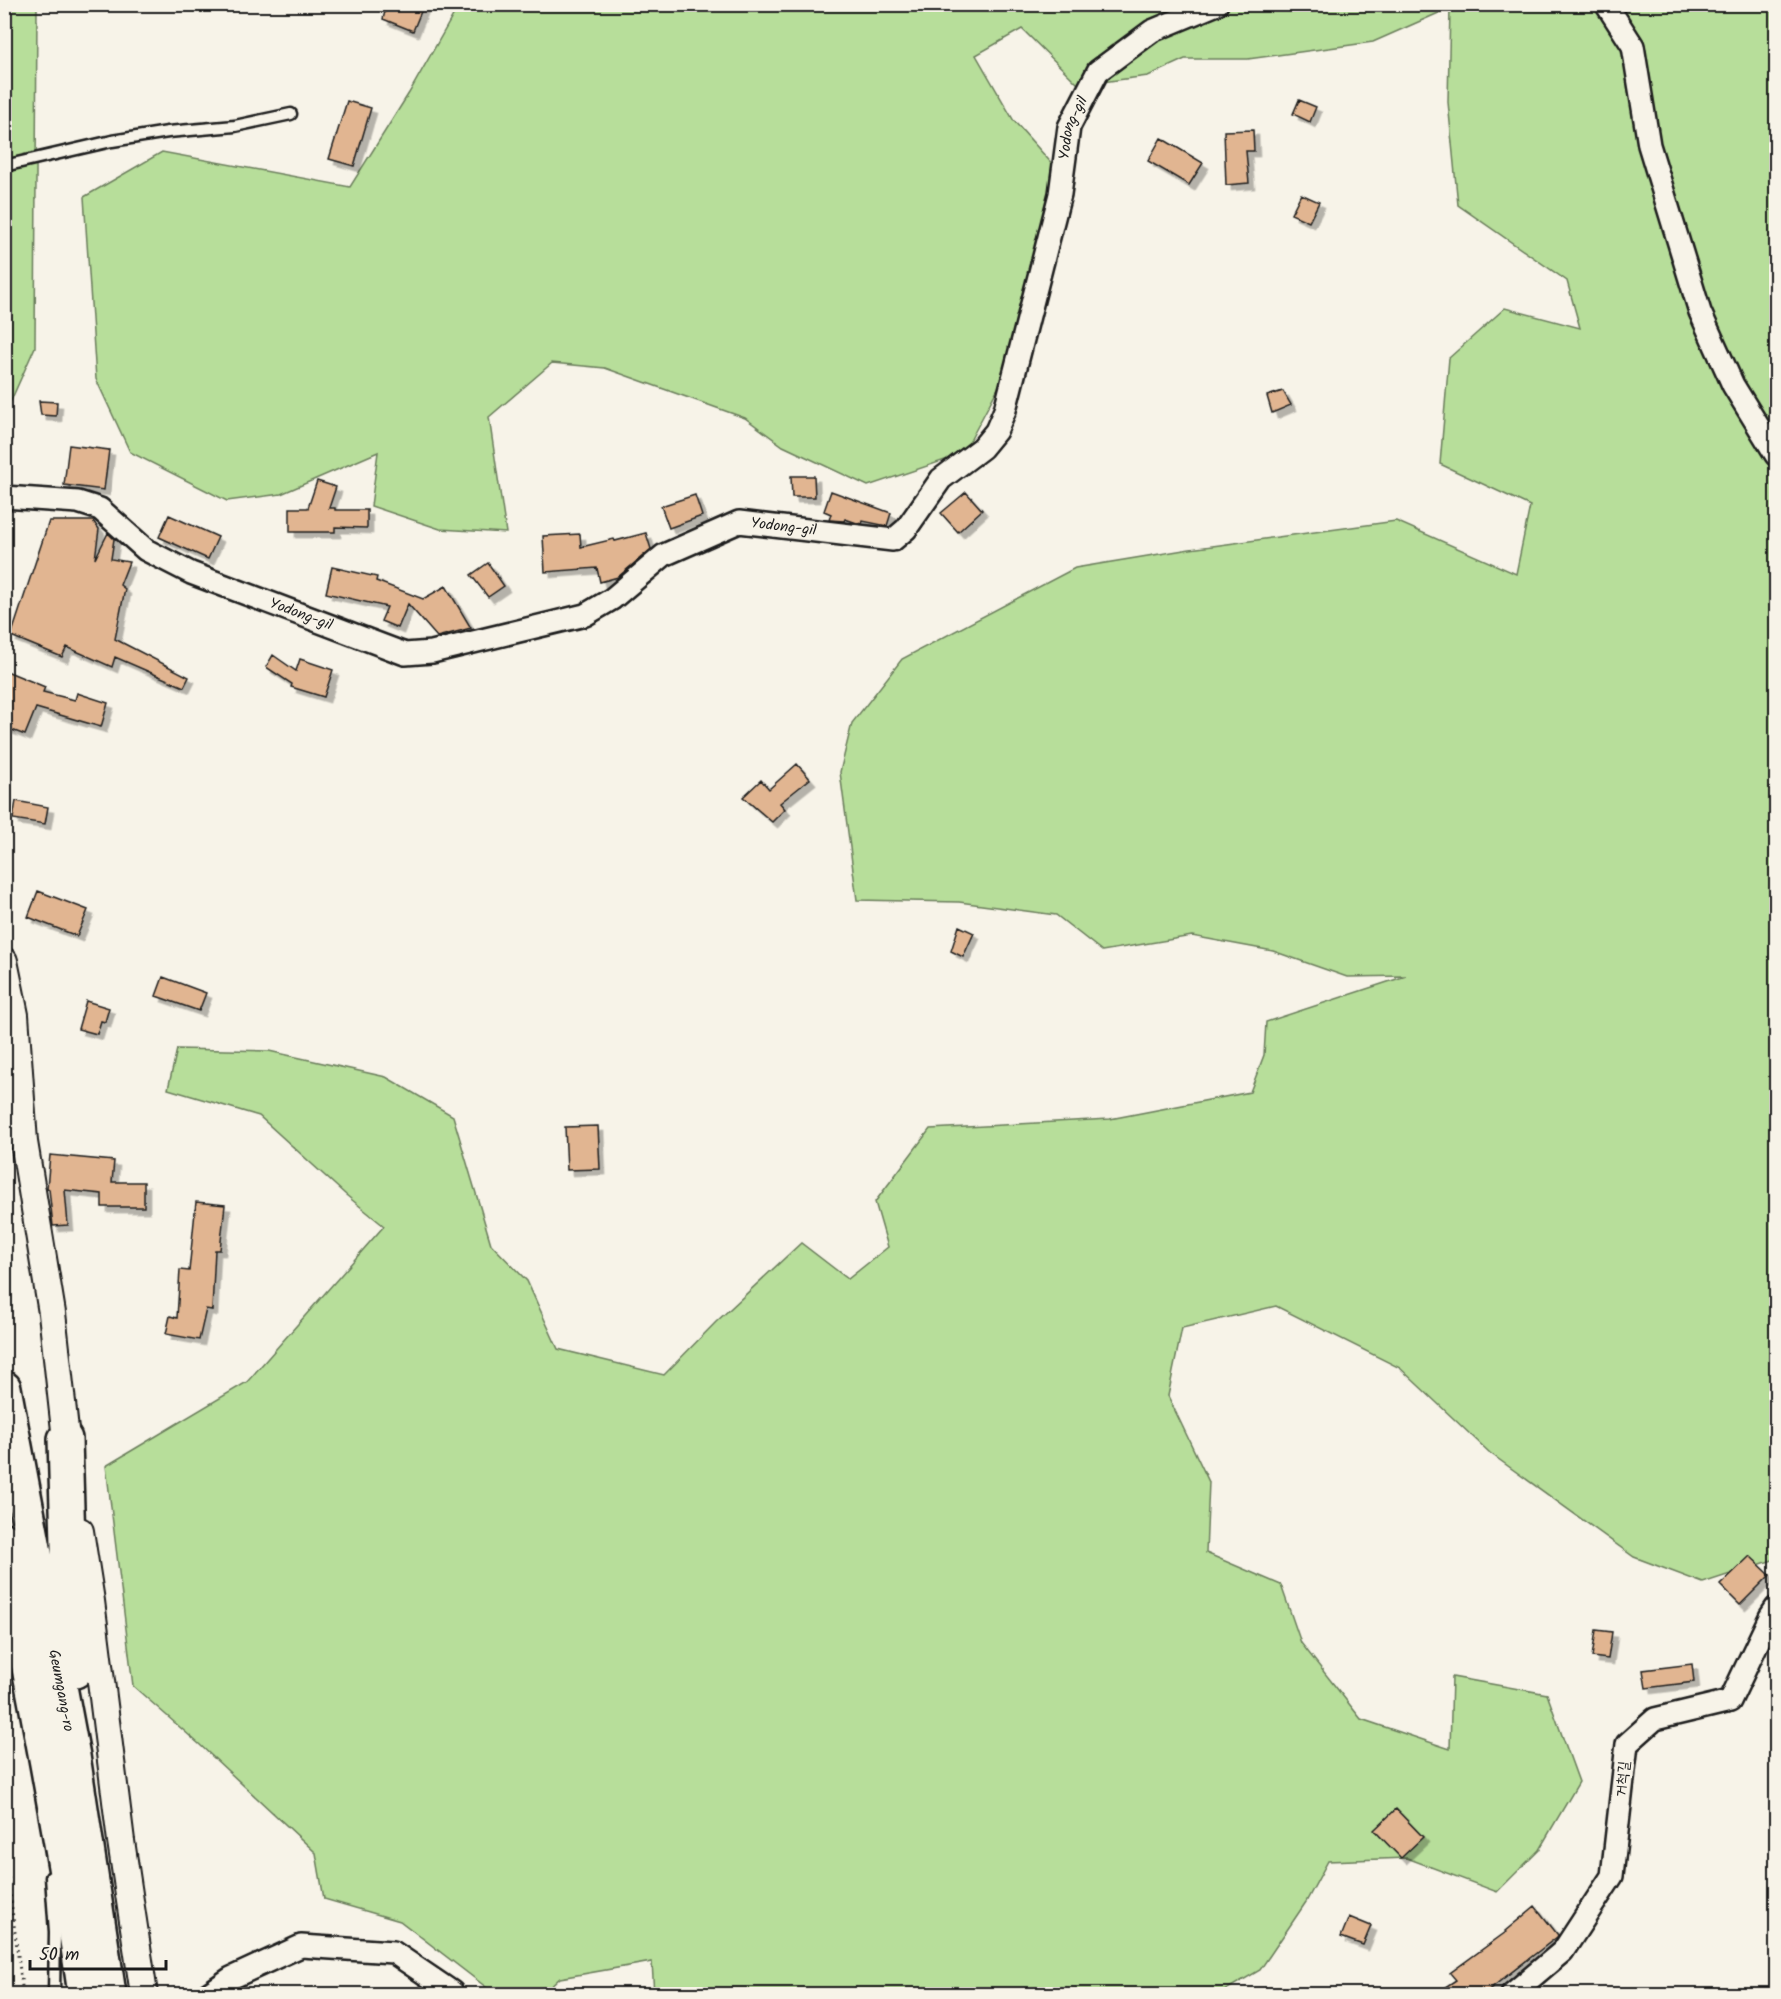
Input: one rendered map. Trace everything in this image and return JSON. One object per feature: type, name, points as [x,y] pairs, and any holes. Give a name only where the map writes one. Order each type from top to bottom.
[{"type":"highway","name":"Geumgang-ro","points":[[4,1388],[73,1756],[109,1995]]},
{"type":"highway","points":[[65,1440],[69,1578],[78,1710],[116,1995]]},
{"type":"highway","name":"Geumgang-ro","points":[[4,1540],[34,1694],[85,1995]]},
{"type":"street","name":"Yodong-gil","points":[[4,497],[78,502],[100,509],[146,550],[191,573],[405,654],[432,652],[585,615],[612,599],[664,555],[739,522],[893,540],[906,530],[941,479],[982,448],[996,431],[1005,410],[1060,194],[1069,127],[1098,71],[1152,32],[1217,4]]},
{"type":"street","points":[[1606,4],[1633,46],[1649,145],[1700,312],[1733,386],[1776,455]]},
{"type":"street","points":[[4,961],[15,1015],[24,1142],[52,1313],[65,1440],[91,1601],[121,1841],[144,1995]]},
{"type":"street","name":"거척길","points":[[1512,1995],[1563,1951],[1612,1876],[1627,1744],[1654,1719],[1730,1701],[1776,1608]]},
{"type":"street","points":[[208,1995],[231,1978],[301,1946],[393,1952],[452,1992]]},
{"type":"lane","points":[[4,166],[112,141],[168,132],[235,126],[291,114]]},
{"type":"lane","points":[[34,1694],[49,1839]]},
{"type":"lane","points":[[51,1863],[55,1932],[54,1995]]},
{"type":"path","points":[[4,1848],[23,1995]]},
{"type":"green space","points":[[5,5],[37,5],[35,347],[5,414]]},
{"type":"green space","points":[[459,5],[1776,5],[1776,1559],[1703,1583],[1634,1557],[1490,1453],[1400,1368],[1276,1306],[1182,1328],[1168,1396],[1209,1482],[1206,1553],[1281,1585],[1301,1643],[1361,1719],[1450,1749],[1452,1677],[1547,1694],[1579,1782],[1539,1850],[1497,1892],[1407,1858],[1328,1861],[1306,1902],[1260,1970],[1219,1994],[654,1994],[652,1962],[560,1978],[543,1994],[495,1994],[400,1921],[324,1899],[316,1853],[133,1686],[106,1466],[247,1382],[384,1226],[346,1195],[259,1116],[168,1089],[177,1049],[269,1051],[386,1077],[453,1116],[491,1244],[527,1281],[558,1349],[664,1375],[716,1322],[801,1243],[848,1279],[888,1247],[875,1202],[930,1129],[1110,1119],[1250,1092],[1264,1055],[1266,1022],[1406,976],[1347,977],[1273,951],[1192,936],[1102,951],[1056,915],[959,902],[857,900],[840,772],[852,723],[902,659],[1075,568],[1190,549],[1396,521],[1516,574],[1530,506],[1440,464],[1449,358],[1505,308],[1580,328],[1567,281],[1458,205],[1448,102],[1450,8],[1373,42],[1248,59],[1185,59],[1148,76],[1079,85],[1022,29],[976,55],[1014,121],[1063,176],[1009,367],[963,454],[868,486],[783,446],[745,418],[605,368],[552,363],[489,417],[506,533],[440,529],[371,506],[378,452],[281,494],[227,501],[130,452],[96,379],[84,197],[162,152],[350,187],[409,93]]},
{"type":"building","points":[[387,4],[424,4],[413,31],[383,19]]},
{"type":"building","points":[[1299,100],[1316,107],[1310,122],[1293,114]]},
{"type":"building","points":[[347,101],[371,108],[354,166],[329,159]]},
{"type":"building","points":[[1253,130],[1254,151],[1246,151],[1249,183],[1226,185],[1224,131]]},
{"type":"building","points":[[1161,138],[1203,163],[1189,185],[1148,161]]},
{"type":"building","points":[[1301,194],[1319,202],[1309,222],[1291,214]]},
{"type":"building","points":[[1283,391],[1291,405],[1272,413],[1267,396]]},
{"type":"building","points":[[39,401],[57,402],[56,416],[41,415]]},
{"type":"building","points":[[69,445],[109,450],[104,490],[64,485]]},
{"type":"building","points":[[791,476],[814,476],[815,497],[792,497]]},
{"type":"building","points":[[317,481],[336,487],[329,508],[367,510],[367,528],[335,527],[335,532],[290,532],[290,508],[308,508]]},
{"type":"building","points":[[831,491],[891,513],[887,526],[863,521],[862,524],[845,519],[844,521],[829,520],[831,514],[824,511]]},
{"type":"building","points":[[966,492],[982,510],[958,532],[941,513]]},
{"type":"building","points":[[695,495],[702,516],[669,528],[661,506]]},
{"type":"building","points":[[169,515],[218,537],[208,559],[159,537]]},
{"type":"building","points":[[49,521],[93,521],[99,529],[95,559],[108,533],[114,539],[111,559],[129,562],[120,585],[125,589],[115,639],[189,677],[184,687],[115,657],[112,667],[67,647],[62,657],[11,636]]},
{"type":"building","points":[[646,533],[651,549],[618,577],[600,582],[597,568],[545,572],[543,536],[580,534],[581,547]]},
{"type":"building","points":[[488,563],[504,586],[488,597],[471,575]]},
{"type":"building","points":[[332,567],[377,577],[376,581],[423,599],[446,586],[471,628],[437,637],[408,604],[398,628],[381,621],[387,607],[326,593]]},
{"type":"building","points":[[273,655],[296,671],[300,659],[333,670],[324,697],[291,687],[292,684],[266,667]]},
{"type":"building","points":[[4,670],[45,687],[43,692],[75,700],[77,693],[108,703],[101,727],[36,708],[25,735],[4,727]]},
{"type":"building","points":[[797,764],[810,779],[780,803],[785,809],[772,822],[743,797],[761,780],[769,789]]},
{"type":"building","points":[[16,801],[48,807],[45,824],[13,819]]},
{"type":"building","points":[[38,891],[88,910],[77,936],[28,917]]},
{"type":"building","points":[[959,926],[974,933],[963,957],[951,951]]},
{"type":"building","points":[[163,977],[206,993],[199,1011],[156,996]]},
{"type":"building","points":[[86,1001],[109,1008],[105,1022],[101,1021],[97,1034],[78,1029]]},
{"type":"building","points":[[598,1126],[600,1169],[567,1170],[565,1127]]},
{"type":"building","points":[[50,1155],[114,1161],[112,1182],[144,1182],[144,1207],[102,1207],[102,1194],[65,1190],[68,1225],[53,1226],[49,1189],[47,1188]]},
{"type":"building","points":[[196,1202],[225,1205],[220,1250],[215,1250],[212,1310],[206,1309],[199,1340],[166,1334],[170,1316],[177,1318],[180,1270],[189,1271]]},
{"type":"building","points":[[1750,1556],[1770,1575],[1740,1605],[1720,1585]]},
{"type":"building","points":[[1596,1630],[1612,1632],[1608,1659],[1592,1657]]},
{"type":"building","points":[[1692,1664],[1694,1682],[1646,1688],[1643,1670]]},
{"type":"building","points":[[1396,1809],[1423,1837],[1401,1858],[1374,1830]]},
{"type":"building","points":[[1535,1906],[1558,1935],[1557,1937],[1482,1995],[1433,1995],[1456,1980],[1450,1973],[1506,1932]]},
{"type":"building","points":[[1349,1917],[1371,1926],[1363,1945],[1341,1937]]}]
